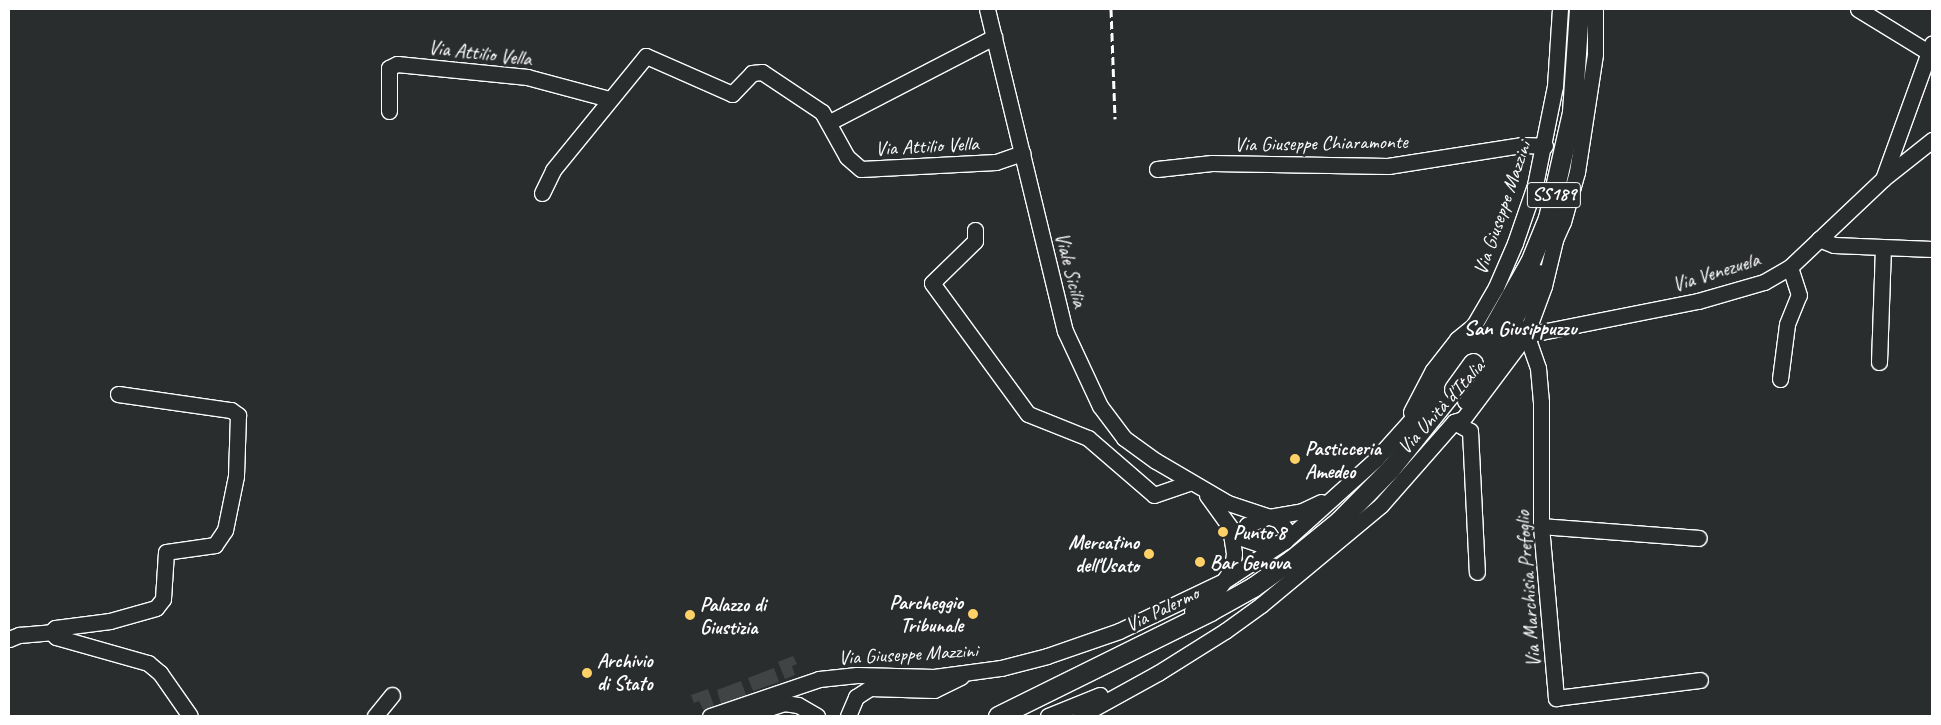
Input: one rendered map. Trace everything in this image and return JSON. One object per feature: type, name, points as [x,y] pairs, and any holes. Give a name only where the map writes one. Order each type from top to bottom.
[{"type":"main road","name":"SS189","points":[[1464,364],[1530,262],[1548,218],[1572,112],[1579,9]]},
{"type":"main road","name":"Via Palermo","points":[[1000,714],[1210,611],[1291,560],[1339,521],[1390,468],[1456,386],[1464,364]]},
{"type":"street","name":"Viale Sicilia","points":[[986,9],[1065,331],[1080,368],[1100,406],[1124,438],[1196,486]]},
{"type":"street","name":"Via Giuseppe Mazzini","points":[[722,715],[819,679],[966,673],[1001,668],[1078,646],[1224,581],[1285,541],[1376,459],[1408,420],[1456,386],[1474,325],[1496,287],[1515,243],[1545,146],[1555,86],[1560,9]]},
{"type":"street","name":"Via Unità d'Italia","points":[[1158,673],[1261,605],[1381,505],[1454,422],[1462,419],[1456,386],[1510,358],[1526,335],[1544,286],[1556,236],[1577,172],[1595,54],[1595,9]]},
{"type":"street","points":[[1858,9],[1930,48]]},
{"type":"street","points":[[830,122],[994,37]]},
{"type":"street","name":"Via Venezuela","points":[[1882,179],[1930,48]]},
{"type":"street","name":"Via Attilio Vella","points":[[542,193],[553,170],[646,56],[732,94],[752,73],[762,72],[822,112],[830,122],[847,157],[861,169],[996,162],[1022,153]]},
{"type":"street","name":"Via Attilio Vella","points":[[389,111],[389,68],[397,64],[527,77],[609,99]]},
{"type":"street","name":"Via Venezuela","points":[[1503,342],[1526,335],[1698,301],[1764,282],[1790,267],[1882,179],[1932,140]]},
{"type":"street","name":"Via Giuseppe Chiaramonte","points":[[1157,169],[1212,163],[1388,166],[1522,145],[1545,146]]},
{"type":"street","points":[[975,230],[975,241],[932,283],[1028,414],[1088,438],[1154,495],[1196,486],[1228,503],[1268,517],[1286,526],[1285,541],[1259,544],[1242,538],[1230,527],[1196,486]]},
{"type":"street","name":"Via Unità d'Italia","points":[[1464,364],[1503,342],[1535,282],[1556,236]]},
{"type":"street","points":[[1819,239],[1834,245],[1932,249]]},
{"type":"street","points":[[1879,362],[1883,248]]},
{"type":"street","points":[[1780,380],[1787,324],[1799,295],[1790,267]]},
{"type":"street","points":[[1526,335],[1524,327],[1535,282]]},
{"type":"street","name":"Via Marchisia Prefoglio","points":[[1526,335],[1534,357],[1541,402],[1541,526],[1556,698],[1700,680]]},
{"type":"street","points":[[1510,358],[1520,355],[1534,357]]},
{"type":"street","points":[[9,639],[19,635],[51,632],[55,628],[110,621],[156,608],[163,599],[166,552],[215,545],[225,530],[236,476],[238,415],[231,410],[118,394]]},
{"type":"street","points":[[1454,422],[1470,431],[1478,572]]},
{"type":"street","name":"Via Giuseppe Mazzini","points":[[1268,517],[1302,511],[1338,493]]},
{"type":"street","points":[[1097,666],[1134,642],[1204,605],[1232,568],[1247,525],[1268,517]]},
{"type":"street","points":[[1541,526],[1699,538]]},
{"type":"street","points":[[1230,527],[1234,542],[1232,568]]},
{"type":"street","points":[[51,632],[56,637],[148,663],[160,673],[190,716]]},
{"type":"street","points":[[848,716],[856,698],[870,688],[934,690],[966,673]]},
{"type":"street","points":[[1048,716],[1158,673]]},
{"type":"street","points":[[1080,716],[1158,673]]},
{"type":"street","points":[[375,716],[392,695]]},
{"type":"street","points":[[744,716],[784,703],[805,708],[818,716]]},
{"type":"shaded area","points":[[793,656],[797,664],[792,666],[795,675],[785,679],[778,662]]},
{"type":"shaded area","points":[[774,668],[779,682],[753,691],[748,678]]},
{"type":"shaded area","points":[[741,681],[746,695],[721,704],[717,690]]},
{"type":"shaded area","points":[[708,689],[714,706],[704,711],[699,701],[694,703],[691,695]]},
{"type":"railway","points":[[1111,9],[1115,119]]},
{"type":"place","name":"Pasticceria Amedeo","points":[[1295,459]]},
{"type":"place","name":"Punto 8","points":[[1223,532]]},
{"type":"place","name":"Mercatino dell'Usato","points":[[1149,554]]},
{"type":"place","name":"Bar Genova","points":[[1200,562]]},
{"type":"place","name":"Parcheggio Tribunale","points":[[973,614]]},
{"type":"place","name":"Palazzo di Giustizia","points":[[690,615]]},
{"type":"place","name":"Archivio di Stato","points":[[587,673]]},
{"type":"district","name":"San Giusippuzzu","points":[[1520,328]]}]
